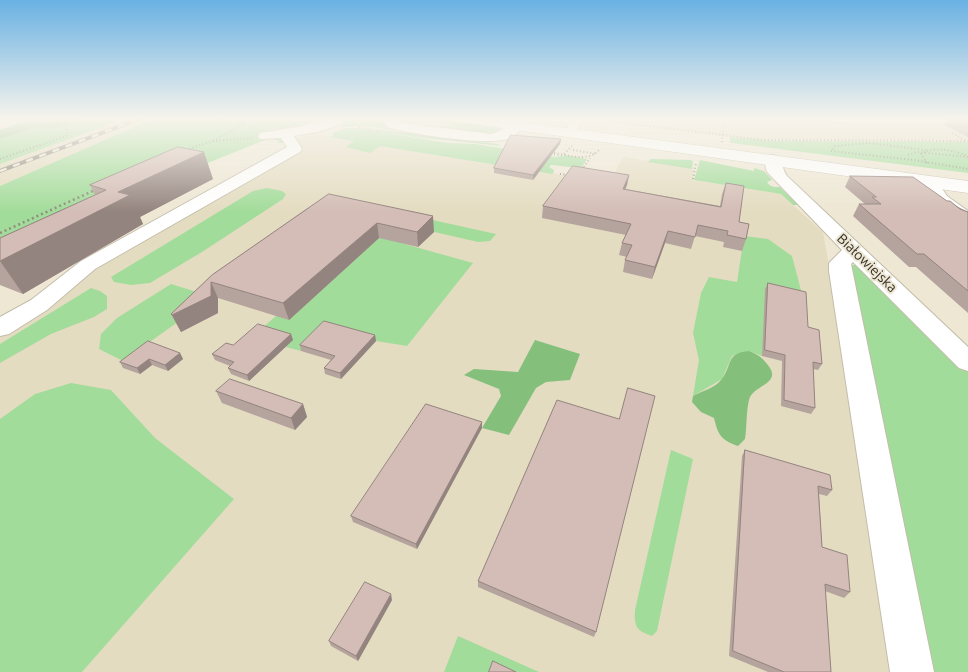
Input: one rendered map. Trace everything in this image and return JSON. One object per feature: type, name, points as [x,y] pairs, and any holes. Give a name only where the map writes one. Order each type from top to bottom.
[{"type":"main road","points":[[700,149],[968,187]]},
{"type":"main road","points":[[767,149],[968,178]]},
{"type":"street","points":[[4,322],[38,305],[88,265],[294,149]]},
{"type":"street","name":"Białowiejska","points":[[773,160],[774,170],[781,179],[968,362]]},
{"type":"street","points":[[929,182],[941,200],[968,220]]},
{"type":"street","points":[[854,250],[840,263],[840,271],[912,672]]},
{"type":"path","points":[[0,159],[28,149]]},
{"type":"path","points":[[185,151],[190,149]]},
{"type":"path","points":[[581,174],[588,173],[584,167],[590,158],[598,154],[600,149]]},
{"type":"path","points":[[832,149],[968,169]]},
{"type":"path","points":[[903,149],[914,160]]},
{"type":"path","points":[[918,149],[945,150],[968,157]]},
{"type":"path","points":[[573,150],[598,154]]},
{"type":"path","points":[[922,153],[926,150]]},
{"type":"path","points":[[547,151],[590,158]]},
{"type":"path","points":[[908,155],[922,153],[968,157]]},
{"type":"path","points":[[922,153],[927,163]]},
{"type":"path","points":[[693,179],[697,160]]},
{"type":"path","points":[[560,174],[573,174]]},
{"type":"path","points":[[0,233],[96,190]]},
{"type":"shaded area","points":[[40,149],[84,149],[0,186],[0,164]]},
{"type":"shaded area","points":[[303,149],[404,149],[610,182],[623,157],[694,168],[692,180],[781,194],[823,232],[901,672],[0,672],[0,334],[64,297],[96,267]]},
{"type":"green space","points":[[0,149],[40,149],[0,164]]},
{"type":"green space","points":[[84,149],[242,149],[190,170],[0,255],[0,186]]},
{"type":"green space","points":[[355,149],[375,149],[370,153]]},
{"type":"green space","points":[[401,149],[508,149],[556,157],[567,155],[587,159],[581,168],[551,165],[549,167],[554,170],[553,174]]},
{"type":"green space","points":[[782,149],[968,149],[968,173]]},
{"type":"green space","points":[[651,159],[691,160],[693,161],[692,169],[648,162]]},
{"type":"green space","points":[[700,160],[754,171],[754,168],[764,171],[772,180],[767,182],[768,184],[780,187],[798,205],[793,205],[781,194],[694,180]]},
{"type":"green space","points":[[267,188],[282,191],[286,194],[283,199],[202,252],[150,283],[131,285],[114,282],[111,277],[253,191]]},
{"type":"green space","points":[[342,200],[496,234],[490,241],[478,242],[417,228],[401,243],[473,263],[407,346],[376,341],[326,327],[301,351],[282,346],[260,330],[276,316]]},
{"type":"green space","points":[[744,236],[768,239],[792,256],[803,298],[762,356],[749,351],[732,356],[722,379],[693,396],[699,360],[693,333],[701,293],[709,277],[737,282]]},
{"type":"green space","points":[[851,265],[860,265],[968,370],[968,672],[931,672]]},
{"type":"green space","points":[[171,284],[213,297],[123,361],[99,349],[101,334],[117,318]]},
{"type":"green space","points":[[91,288],[107,296],[107,309],[94,317],[51,334],[0,363],[0,344]]},
{"type":"green space","points":[[535,340],[580,354],[570,380],[546,382],[536,388],[509,435],[482,428],[501,396],[499,389],[464,375],[474,369],[518,372]]},
{"type":"green space","points":[[749,351],[763,359],[772,373],[769,381],[751,395],[748,405],[745,439],[738,446],[724,439],[717,429],[714,418],[701,412],[692,402],[693,396],[712,387],[721,380],[730,361],[736,354]]},
{"type":"green space","points":[[71,383],[111,390],[155,438],[234,499],[82,672],[0,672],[0,419],[35,394]]},
{"type":"green space","points":[[671,450],[693,459],[657,631],[652,636],[642,632],[637,627],[635,610]]},
{"type":"green space","points":[[458,636],[539,672],[444,672]]},
{"type":"building","points":[[173,149],[204,152],[118,192],[130,195],[0,261],[0,238],[106,190],[90,185]]},
{"type":"building","points":[[504,149],[553,149],[533,175],[494,168]]},
{"type":"building","points":[[573,166],[629,175],[623,189],[721,207],[726,183],[744,186],[739,222],[749,224],[746,239],[727,235],[728,231],[698,225],[695,237],[668,231],[655,267],[625,260],[632,245],[622,243],[631,224],[543,206]]},
{"type":"building","points":[[850,176],[913,177],[947,201],[968,212],[968,291],[924,254],[917,254],[859,204],[881,204],[872,197],[876,197]]},
{"type":"building","points":[[329,194],[433,216],[417,232],[377,223],[283,303],[211,282],[211,296],[171,314],[212,275]]},
{"type":"building","points":[[768,283],[806,292],[808,327],[819,330],[822,364],[813,362],[815,408],[784,400],[785,355],[765,350]]},
{"type":"building","points":[[324,321],[375,335],[340,373],[324,368],[335,356],[300,345]]},
{"type":"building","points":[[258,324],[291,334],[247,375],[228,368],[234,362],[212,354],[226,343],[233,345]]},
{"type":"building","points":[[148,341],[180,353],[165,365],[149,359],[137,368],[120,362]]},
{"type":"building","points":[[230,379],[303,404],[291,418],[216,391]]},
{"type":"building","points":[[628,388],[655,396],[596,632],[478,581],[557,400],[619,419]]},
{"type":"building","points":[[426,404],[482,422],[416,544],[351,516]]},
{"type":"building","points":[[745,450],[830,475],[832,490],[818,486],[822,547],[847,555],[850,592],[825,584],[831,672],[784,672],[733,651]]},
{"type":"building","points":[[365,582],[391,594],[356,656],[329,641]]},
{"type":"building","points":[[493,661],[516,672],[489,672]]},
{"type":"railway","points":[[0,171],[58,149]]}]
